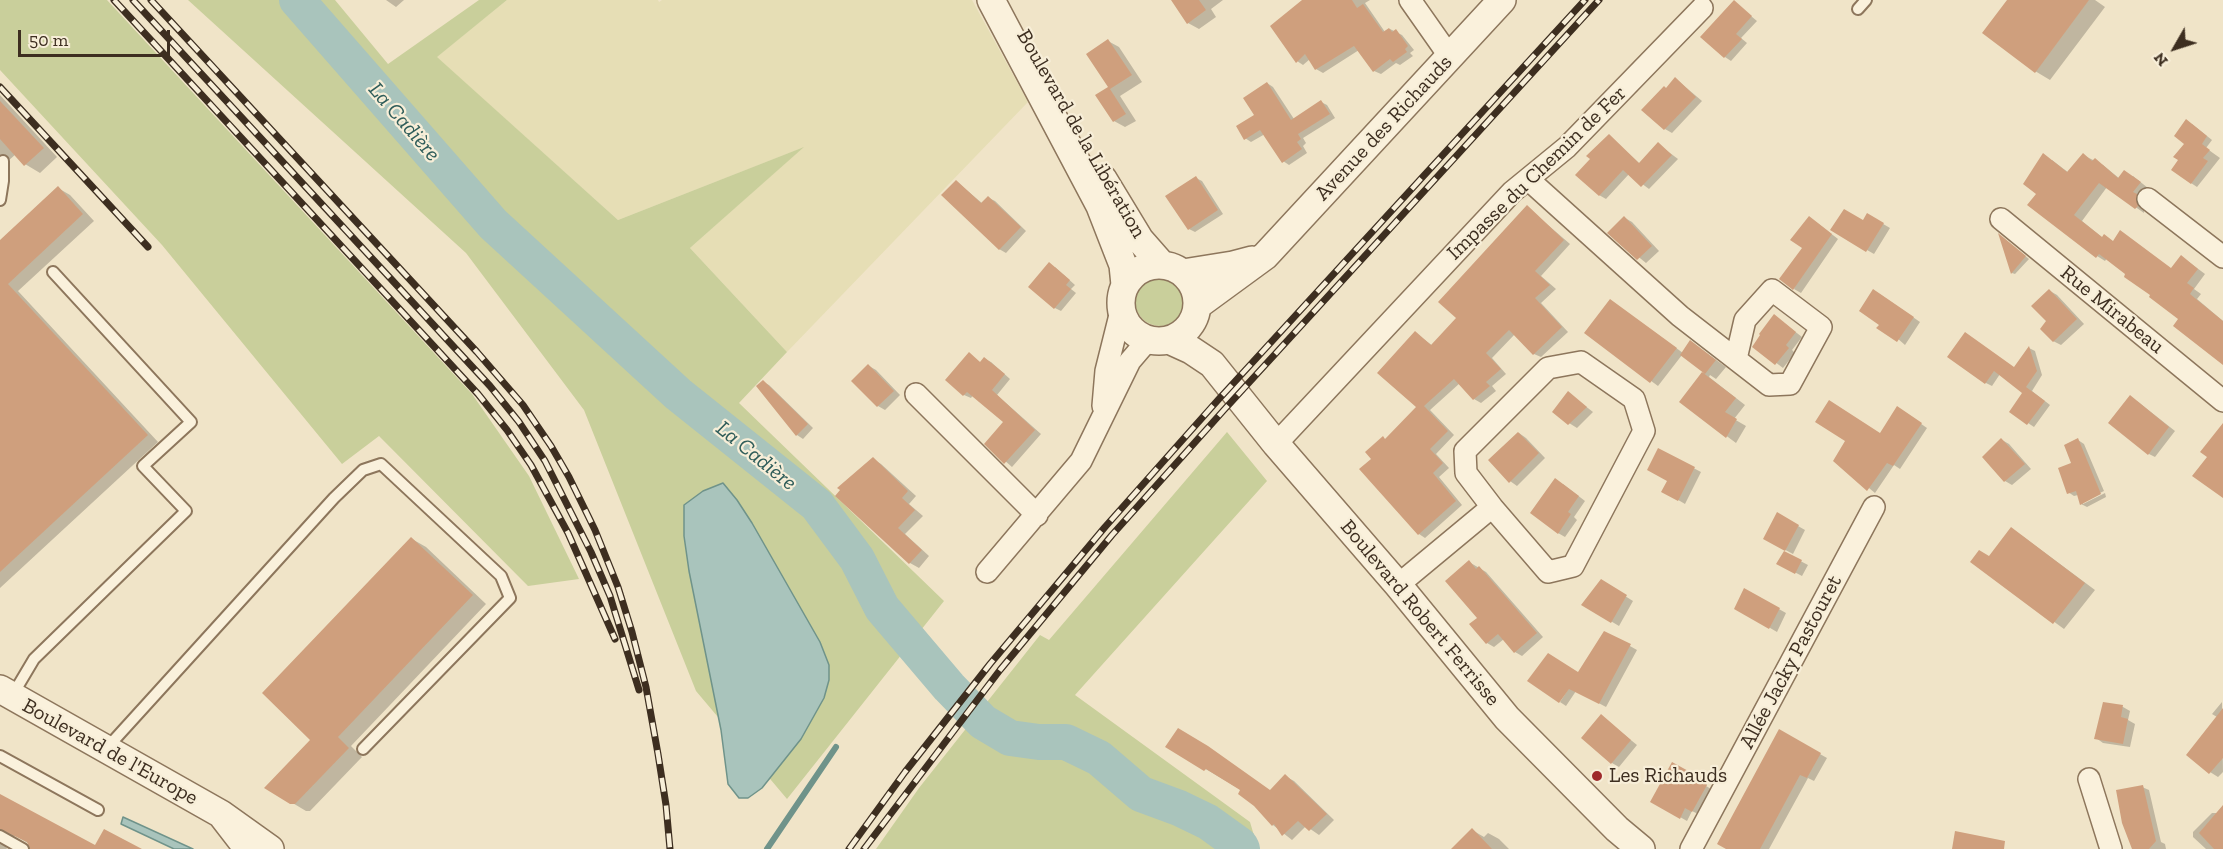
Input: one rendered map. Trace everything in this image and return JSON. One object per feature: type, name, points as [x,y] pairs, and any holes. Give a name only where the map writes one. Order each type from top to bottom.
[{"type":"street","name":"Boulevard de la Libération","points":[[991,0],[1100,206],[1123,265],[1123,298]]},
{"type":"street","name":"Boulevard de la Libération","points":[[1004,0],[1114,198],[1140,240],[1172,269]]},
{"type":"street","points":[[1410,0],[1450,57]]},
{"type":"street","name":"Avenue des Richauds","points":[[1197,309],[1265,256],[1502,0]]},
{"type":"street","name":"Impasse du Chemin de Fer","points":[[1276,444],[1512,192],[1567,147],[1702,8]]},
{"type":"street","points":[[1529,180],[1680,316],[1769,385],[1790,384],[1821,327],[1772,290],[1745,320],[1736,359]]},
{"type":"street","points":[[2148,199],[2223,257]]},
{"type":"street","name":"Rue Mirabeau","points":[[2001,219],[2223,401]]},
{"type":"street","points":[[1102,416],[1106,371],[1123,298],[1140,269],[1150,265],[1172,269],[1233,265],[1265,256]]},
{"type":"street","points":[[987,572],[1081,462],[1130,361],[1158,340],[1186,331],[1197,309],[1194,287],[1172,269]]},
{"type":"street","points":[[1123,298],[1126,324],[1136,333],[1158,340]]},
{"type":"street","name":"Boulevard Robert Ferrisse","points":[[1197,309],[1212,364]]},
{"type":"street","name":"Boulevard Robert Ferrisse","points":[[1158,340],[1191,350],[1212,364],[1276,444],[1398,585],[1507,718],[1617,829],[1641,849]]},
{"type":"street","points":[[1581,362],[1634,399],[1644,431],[1573,566],[1548,572],[1492,507],[1466,473],[1465,451],[1548,368],[1581,362]]},
{"type":"street","points":[[916,394],[1037,515]]},
{"type":"street","points":[[1398,585],[1492,507]]},
{"type":"street","name":"Allée Jacky Pastouret","points":[[1691,849],[1874,507]]},
{"type":"street","name":"Boulevard de l'Europe","points":[[6,693],[221,814],[270,849]]},
{"type":"street","points":[[2089,779],[2111,849]]},
{"type":"street","name":"Boulevard de l'Europe","points":[[221,814],[248,849]]},
{"type":"lane","points":[[1858,9],[1866,0]]},
{"type":"lane","points":[[0,200],[3,161]]},
{"type":"lane","points":[[6,693],[34,659],[186,511],[143,466],[191,422],[53,272]]},
{"type":"lane","points":[[105,749],[334,498],[363,470],[381,464],[501,576],[510,598],[363,749]]},
{"type":"lane","points":[[2,762],[98,810]]},
{"type":"lane","points":[[0,836],[23,849]]},
{"type":"shaded area","points":[[507,0],[658,0],[659,2],[662,0],[972,0],[1028,102],[787,352],[690,248],[802,148],[618,220],[436,57]]},
{"type":"green space","points":[[0,0],[107,0],[472,394],[529,476],[579,579],[528,586],[379,436],[342,464],[162,245],[0,70]]},
{"type":"green space","points":[[188,0],[335,0],[388,64],[479,0],[507,0],[437,57],[618,220],[804,147],[690,248],[787,352],[739,403],[944,601],[787,799],[696,691],[584,410],[466,253]]},
{"type":"green space","points":[[1155,276],[1165,276],[1178,283],[1185,296],[1185,306],[1178,319],[1165,326],[1155,326],[1146,322],[1139,315],[1135,306],[1135,296],[1139,287],[1146,280]]},
{"type":"green space","points":[[1227,432],[1267,481],[1075,695],[1250,822],[1258,849],[876,849],[919,788],[1040,635],[1049,640]]},
{"type":"water","points":[[723,483],[752,523],[820,642],[829,665],[829,680],[824,698],[801,739],[762,788],[748,798],[739,798],[728,784],[721,730],[684,536],[684,505],[703,491]]},
{"type":"water","points":[[123,817],[193,849],[174,849],[121,824]]},
{"type":"building","points":[[1171,0],[1199,0],[1206,10],[1187,24]]},
{"type":"building","points":[[1302,0],[1352,0],[1357,8],[1363,4],[1383,32],[1389,28],[1392,32],[1396,29],[1408,46],[1405,49],[1407,52],[1393,62],[1390,59],[1373,72],[1354,46],[1315,70],[1305,54],[1296,63],[1270,26]]},
{"type":"building","points":[[1734,0],[1752,16],[1736,34],[1742,39],[1724,58],[1700,37]]},
{"type":"building","points":[[2007,0],[2089,0],[2035,73],[1982,33]]},
{"type":"building","points":[[1108,39],[1132,75],[1110,89],[1126,114],[1113,122],[1095,95],[1108,87],[1086,54]]},
{"type":"building","points":[[1675,77],[1696,97],[1664,130],[1641,110]]},
{"type":"building","points":[[1267,82],[1291,120],[1321,100],[1330,114],[1298,134],[1301,139],[1297,142],[1302,149],[1282,163],[1260,130],[1244,140],[1236,126],[1254,115],[1243,98]]},
{"type":"building","points":[[0,101],[44,148],[24,166],[0,139]]},
{"type":"building","points":[[2186,119],[2207,136],[2202,144],[2210,150],[2203,158],[2208,161],[2191,184],[2171,170],[2178,160],[2173,157],[2184,144],[2174,136]]},
{"type":"building","points":[[1609,134],[1639,163],[1658,142],[1672,155],[1641,187],[1623,170],[1599,196],[1575,175],[1590,159],[1586,156]]},
{"type":"building","points":[[2043,153],[2067,172],[2083,153],[2092,161],[2095,158],[2118,178],[2124,170],[2141,182],[2133,192],[2137,194],[2138,206],[2135,209],[2099,183],[2074,215],[2102,237],[2104,234],[2113,241],[2120,230],[2171,268],[2181,255],[2198,269],[2187,283],[2194,288],[2190,294],[2223,321],[2223,365],[2173,326],[2178,319],[2124,277],[2125,274],[2099,254],[2096,258],[2027,205],[2036,194],[2023,184]]},
{"type":"building","points":[[1196,176],[1218,210],[1188,230],[1165,196]]},
{"type":"building","points":[[956,180],[981,203],[988,196],[1021,227],[999,250],[941,195]]},
{"type":"building","points":[[58,186],[83,214],[8,284],[148,435],[0,572],[0,240]]},
{"type":"building","points":[[1527,205],[1564,240],[1535,271],[1550,285],[1535,298],[1562,327],[1533,355],[1509,330],[1486,353],[1501,369],[1486,382],[1490,386],[1473,400],[1454,379],[1424,406],[1448,431],[1430,449],[1443,463],[1433,473],[1456,501],[1418,535],[1359,469],[1371,459],[1365,452],[1383,436],[1385,439],[1416,407],[1377,373],[1415,331],[1431,345],[1456,318],[1438,302]]},
{"type":"building","points":[[1844,209],[1863,220],[1867,213],[1884,223],[1866,252],[1830,230]]},
{"type":"building","points":[[1624,216],[1652,246],[1637,260],[1607,233]]},
{"type":"building","points":[[1809,216],[1832,234],[1793,290],[1779,279],[1802,248],[1790,240]]},
{"type":"building","points":[[1998,233],[2026,256],[2011,274]]},
{"type":"building","points":[[1049,262],[1070,280],[1066,285],[1071,289],[1054,309],[1028,287]]},
{"type":"building","points":[[1873,289],[1914,317],[1897,342],[1876,328],[1879,325],[1859,311]]},
{"type":"building","points":[[2049,289],[2077,319],[2053,342],[2040,329],[2046,321],[2031,306]]},
{"type":"building","points":[[1610,299],[1677,348],[1650,383],[1584,333]]},
{"type":"building","points":[[1774,314],[1796,332],[1786,345],[1789,348],[1775,365],[1752,347]]},
{"type":"building","points":[[1965,332],[2014,367],[2029,346],[2037,371],[2026,387],[2045,401],[2027,425],[2009,412],[2022,393],[1994,371],[1985,384],[1947,357]]},
{"type":"building","points":[[1690,340],[1716,360],[1705,374],[1680,355]]},
{"type":"building","points":[[969,352],[980,362],[984,357],[1005,374],[992,390],[1035,430],[1004,464],[984,444],[1003,422],[967,392],[963,396],[945,380]]},
{"type":"building","points":[[868,364],[894,391],[877,407],[851,381]]},
{"type":"building","points":[[1702,372],[1736,398],[1725,412],[1737,419],[1726,438],[1679,402]]},
{"type":"building","points":[[763,380],[808,424],[796,436],[756,386]]},
{"type":"building","points":[[1568,391],[1587,407],[1568,425],[1552,412]]},
{"type":"building","points":[[2130,395],[2169,427],[2148,455],[2108,423]]},
{"type":"building","points":[[1829,400],[1880,433],[1897,406],[1922,423],[1893,466],[1887,463],[1867,491],[1833,461],[1845,441],[1815,422]]},
{"type":"building","points":[[2223,423],[2223,498],[2192,476],[2207,457],[2200,452]]},
{"type":"building","points":[[1518,432],[1539,453],[1509,483],[1488,460]]},
{"type":"building","points":[[2001,438],[2025,464],[2004,482],[1982,457]]},
{"type":"building","points":[[2078,438],[2101,494],[2080,505],[2076,491],[2067,494],[2058,468],[2071,463],[2064,445]]},
{"type":"building","points":[[1658,448],[1695,467],[1678,501],[1661,492],[1667,481],[1647,470]]},
{"type":"building","points":[[873,457],[908,491],[902,498],[915,510],[898,528],[922,550],[909,564],[835,496],[840,490],[837,488]]},
{"type":"building","points":[[1555,478],[1579,496],[1568,512],[1571,514],[1558,534],[1530,513]]},
{"type":"building","points":[[1777,512],[1799,525],[1785,551],[1763,539]]},
{"type":"building","points":[[2011,527],[2085,583],[2053,624],[1970,562],[1979,550],[1989,556]]},
{"type":"building","points":[[411,537],[473,595],[338,737],[349,748],[295,804],[290,804],[264,788],[310,740],[262,693]]},
{"type":"building","points":[[1784,551],[1802,560],[1795,574],[1776,564]]},
{"type":"building","points":[[1469,560],[1476,569],[1479,566],[1537,633],[1514,653],[1498,634],[1486,644],[1469,624],[1477,618],[1445,581]]},
{"type":"building","points":[[1601,579],[1627,595],[1611,623],[1581,605]]},
{"type":"building","points":[[1744,588],[1780,608],[1769,629],[1734,609]]},
{"type":"building","points":[[1604,631],[1631,644],[1599,704],[1569,689],[1559,703],[1527,681],[1548,653],[1578,672]]},
{"type":"building","points":[[2103,702],[2123,705],[2121,717],[2128,719],[2123,744],[2094,739]]},
{"type":"building","points":[[2223,708],[2223,758],[2209,774],[2186,755]]},
{"type":"building","points":[[1601,714],[1631,740],[1611,764],[1581,738]]},
{"type":"building","points":[[1178,728],[1208,746],[1270,790],[1285,774],[1327,814],[1309,831],[1298,821],[1282,836],[1274,824],[1272,826],[1254,806],[1238,794],[1240,790],[1165,747]]},
{"type":"building","points":[[1779,729],[1821,753],[1807,778],[1800,775],[1760,849],[1726,849],[1717,844]]},
{"type":"building","points":[[1672,762],[1701,778],[1700,781],[1707,785],[1692,812],[1685,808],[1680,819],[1650,802]]},
{"type":"building","points":[[2143,785],[2156,841],[2149,849],[2132,849],[2122,823],[2116,790]]},
{"type":"building","points":[[0,794],[95,845],[104,829],[142,849],[30,849],[27,842],[0,829]]},
{"type":"building","points":[[2223,805],[2223,849],[2214,849],[2199,833]]},
{"type":"building","points":[[1472,828],[1492,849],[1451,849]]},
{"type":"building","points":[[1955,831],[2005,841],[2004,849],[1952,849]]},
{"type":"waterway","name":"La Cadière","points":[[297,0],[493,224],[678,394],[817,505],[857,559],[882,608],[949,687],[983,722],[1010,738],[1039,742],[1066,742],[1099,758],[1141,794],[1208,822],[1240,845],[1242,849]]},
{"type":"waterway","points":[[767,849],[836,747]]},
{"type":"railway","points":[[114,0],[478,394],[507,430],[531,465],[568,533],[615,639]]},
{"type":"railway","points":[[133,0],[490,386],[519,422],[545,461],[591,552],[610,596],[639,690]]},
{"type":"railway","points":[[151,0],[477,352],[523,405],[551,446],[595,530],[618,587],[632,632],[646,687],[658,754],[670,849]]},
{"type":"railway","points":[[849,849],[905,772],[990,664],[1105,527],[1218,400],[1585,0]]},
{"type":"railway","points":[[864,849],[1000,670],[1112,535],[1599,0]]},
{"type":"railway","points":[[0,87],[148,247]]},
{"type":"place","name":"Les Richauds","points":[[1597,776]]}]
